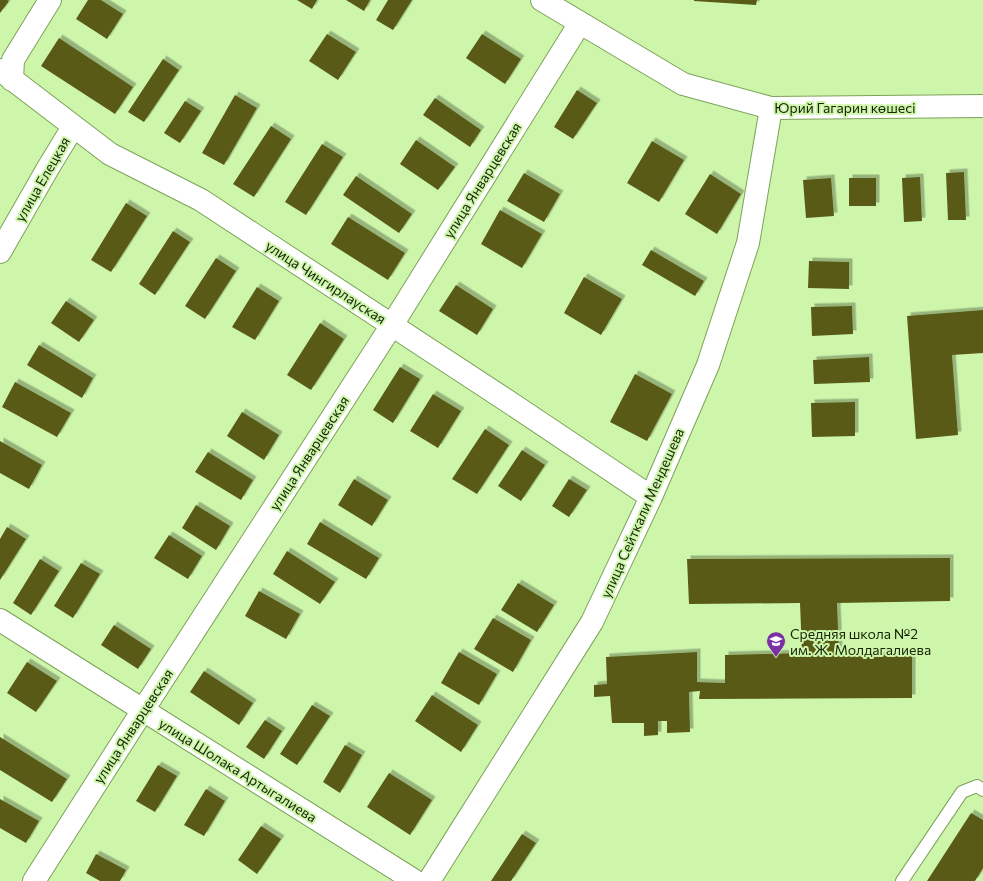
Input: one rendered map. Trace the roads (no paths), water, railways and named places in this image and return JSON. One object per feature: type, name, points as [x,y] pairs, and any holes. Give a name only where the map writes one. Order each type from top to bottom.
[{"type":"street","points":[[6,75],[13,60],[50,0]]},
{"type":"street","name":"Юрий Гагарин көшесі","points":[[542,0],[683,84],[771,108],[983,106]]},
{"type":"street","name":"улица Январцевская","points":[[34,881],[392,325],[580,23]]},
{"type":"street","name":"улица Чингирлауская","points":[[6,75],[110,154],[201,200],[651,497]]},
{"type":"street","name":"улица Сейткали Мендешева","points":[[429,881],[592,622],[651,497],[708,364],[748,243],[771,108]]},
{"type":"street","name":"улица Елецкая","points":[[0,252],[73,126]]},
{"type":"street","name":"улица Шолака Артыгалиева","points":[[0,620],[416,881]]},
{"type":"lane","points":[[902,881],[962,792],[977,786],[983,790]]},
{"type":"place","name":"Средняя школа №2 им. Ж. Молдагалиева","points":[[776,658]]}]
